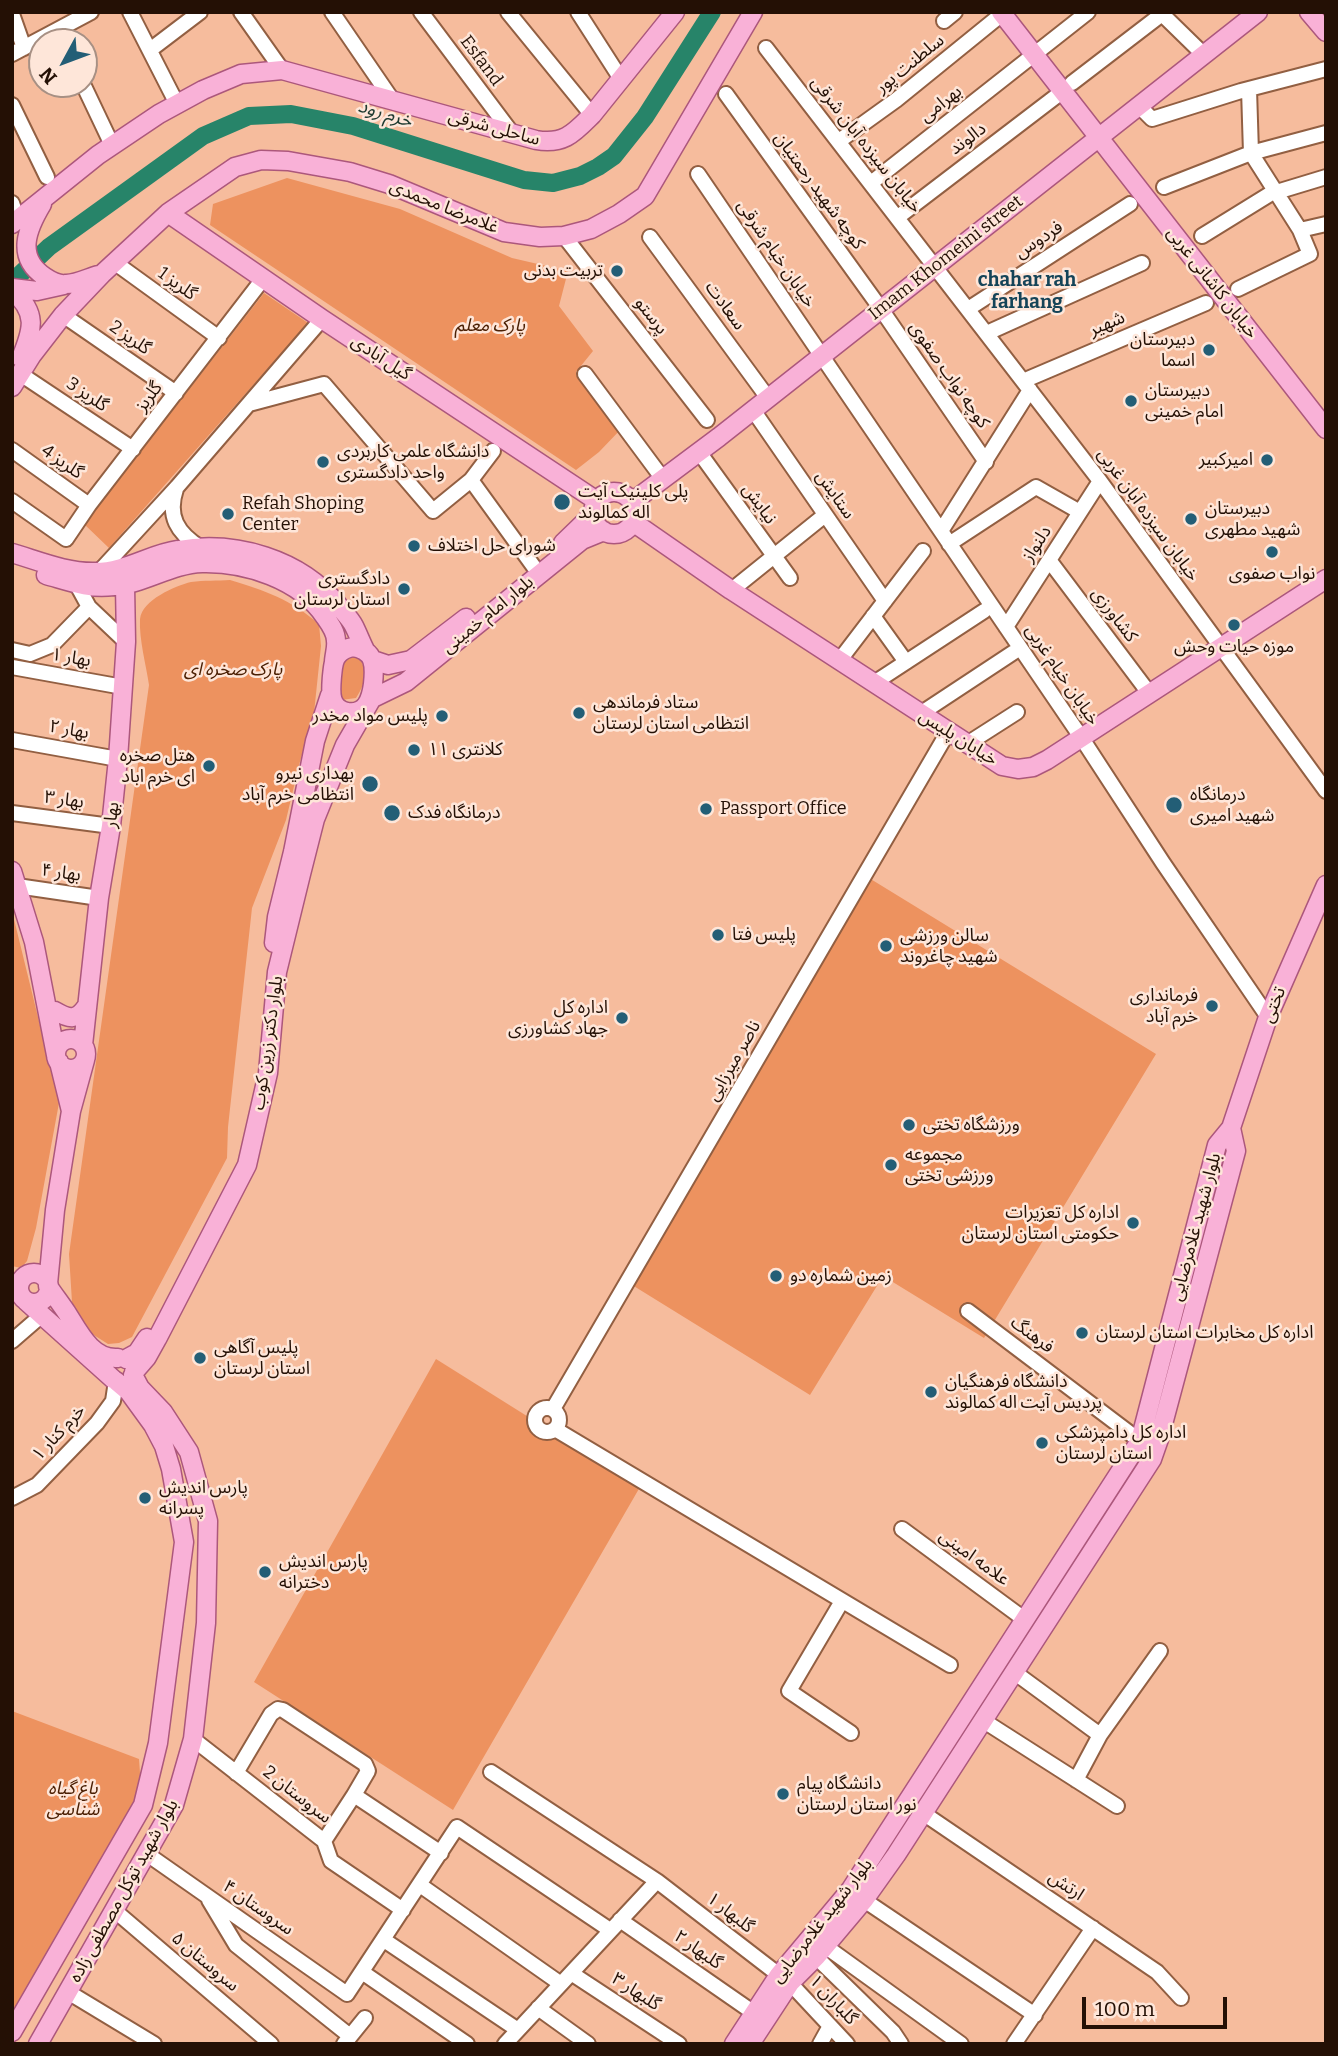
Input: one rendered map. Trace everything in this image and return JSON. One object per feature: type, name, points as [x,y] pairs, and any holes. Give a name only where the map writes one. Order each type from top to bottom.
[{"type":"main road","name":"ساحلی شرقی","points":[[17,218],[47,198],[113,145],[177,104],[241,74],[282,70],[549,142],[563,139],[592,115],[675,12]]},
{"type":"main road","name":"غلامرضا محمدی","points":[[16,380],[63,315],[108,268],[168,213],[236,167],[261,160],[288,161],[350,172],[389,184],[504,232],[540,237],[564,236],[591,229],[620,214],[645,196],[754,12]]},
{"type":"main road","name":"Imam Khomeini street","points":[[632,502],[822,356],[1258,12]]},
{"type":"main road","name":"خیابان کاشانی غربی","points":[[1002,13],[1034,54],[1067,87],[1099,138],[1326,429]]},
{"type":"main road","name":"گیل آبادی","points":[[168,213],[595,507]]},
{"type":"main road","points":[[17,218],[32,267],[52,281],[73,282]]},
{"type":"main road","points":[[12,289],[37,291],[73,282],[108,268]]},
{"type":"main road","points":[[12,289],[23,299],[30,313],[30,336],[20,360],[16,380]]},
{"type":"main road","points":[[615,491],[622,493],[632,502],[635,508],[634,522],[624,531],[617,534],[604,531],[595,521],[595,507],[601,495],[615,491]]},
{"type":"main road","name":"بلوار امام خمینی","points":[[369,655],[388,665],[411,660],[534,567],[576,531],[595,507]]},
{"type":"main road","name":"خیابان پلیس","points":[[634,522],[731,590],[920,714],[1002,766],[1018,769],[1040,763],[1326,579]]},
{"type":"main road","name":"بلوار امام خمینی","points":[[371,700],[406,682],[582,540],[604,531]]},
{"type":"main road","points":[[12,553],[64,568],[98,573],[176,550],[232,549],[299,570],[319,584],[353,624],[375,667],[371,700],[363,709],[349,712],[337,706],[330,695],[336,641],[332,626],[310,598],[273,578],[231,565],[202,564],[180,566],[125,585],[77,585],[12,564]]},
{"type":"main road","name":"بهار","points":[[20,1296],[19,1284],[24,1276],[34,1278],[55,1210],[82,1048],[118,759],[126,642],[125,585]]},
{"type":"main road","points":[[334,663],[336,657],[352,647],[369,655]]},
{"type":"main road","name":"بلوار دکتر زرین کوب","points":[[123,1371],[144,1344],[238,1165],[261,1054],[277,917],[315,741],[330,695]]},
{"type":"main road","name":"بلوار دکتر زرین کوب","points":[[123,1371],[147,1357],[247,1165],[268,1073],[277,972],[315,819],[345,745],[371,700]]},
{"type":"main road","points":[[315,741],[328,730],[335,730],[341,734],[345,745]]},
{"type":"main road","points":[[15,879],[50,1004],[57,1059],[71,1111]]},
{"type":"main road","name":"تختی","points":[[1231,1128],[1268,1017],[1326,885]]},
{"type":"main road","points":[[50,1004],[65,1016],[73,1017],[80,1015],[86,1007]]},
{"type":"main road","points":[[50,1004],[82,1048],[80,1066],[72,1069],[65,1067],[57,1059],[57,1047],[62,1041],[70,1039],[82,1048]]},
{"type":"main road","name":"بلوار شهید غلامرضایی","points":[[815,1950],[851,1889],[1140,1441],[1217,1145],[1231,1128]]},
{"type":"main road","name":"بلوار شهید غلامرضایی","points":[[734,2044],[754,2013],[864,1899],[896,1855],[1152,1459],[1236,1151],[1231,1128]]},
{"type":"main road","points":[[34,1278],[68,1315],[88,1345],[123,1371]]},
{"type":"main road","points":[[20,1296],[36,1303],[47,1294],[34,1278]]},
{"type":"main road","points":[[20,1296],[42,1315],[123,1371]]},
{"type":"main road","name":"بلوار شهید توکل مصطفی زاده","points":[[12,2032],[143,1805],[158,1743],[184,1542],[171,1469],[164,1446],[153,1425],[128,1392],[123,1371]]},
{"type":"main road","name":"بلوار شهید توکل مصطفی زاده","points":[[38,2044],[174,1805],[193,1739],[206,1623],[208,1521],[189,1452],[163,1412],[123,1371]]},
{"type":"main road","points":[[1080,1534],[1096,1545]]},
{"type":"main road","points":[[166,1685],[198,1691]]},
{"type":"main road","points":[[880,1844],[896,1855]]},
{"type":"main road","name":"بلوار شهید غلامرضایی","points":[[750,2044],[785,1979]]},
{"type":"street","points":[[72,28],[92,12]]},
{"type":"street","points":[[130,12],[177,104]]},
{"type":"street","points":[[150,50],[200,12]]},
{"type":"street","points":[[241,12],[282,70]]},
{"type":"street","points":[[332,12],[393,101]]},
{"type":"street","name":"Esfand","points":[[421,12],[511,132]]},
{"type":"street","points":[[508,12],[592,115]]},
{"type":"street","points":[[578,12],[621,79]]},
{"type":"street","name":"بهرامی","points":[[872,183],[1088,12]]},
{"type":"street","name":"سلطنت پور","points":[[839,141],[896,100],[1002,13]]},
{"type":"street","points":[[1161,13],[1203,54]]},
{"type":"street","name":"دالوند","points":[[898,217],[1161,13]]},
{"type":"street","points":[[12,15],[18,51]]},
{"type":"street","name":"خیابان سیزده آبان شرقی","points":[[766,48],[936,266]]},
{"type":"street","points":[[1139,106],[1152,119],[1326,69]]},
{"type":"street","points":[[1238,289],[1310,254],[1300,230],[1249,154],[1249,89]]},
{"type":"street","name":"کوچه شهید رحمتیان","points":[[726,94],[881,309]]},
{"type":"street","points":[[90,98],[113,145]]},
{"type":"street","points":[[12,105],[47,177]]},
{"type":"street","points":[[1164,187],[1249,154],[1326,133]]},
{"type":"street","name":"خیابان خیام شرقی","points":[[698,174],[822,356]]},
{"type":"street","points":[[1202,236],[1275,193],[1326,177]]},
{"type":"street","name":"فردوس","points":[[968,309],[1130,204]]},
{"type":"street","points":[[1300,230],[1326,224]]},
{"type":"street","name":"پرستو","points":[[564,236],[707,420]]},
{"type":"street","name":"سعادت","points":[[650,237],[768,398]]},
{"type":"street","points":[[987,333],[1142,263]]},
{"type":"street","name":"خیابان سیزده آبان غربی","points":[[936,266],[1100,481],[1326,791]]},
{"type":"street","name":"گلریز 1","points":[[108,268],[219,338]]},
{"type":"street","name":"گلریز","points":[[12,501],[66,539],[89,505],[264,279]]},
{"type":"street","name":"شهیر","points":[[1027,385],[1206,303]]},
{"type":"street","name":"کوچه نواب صفوی","points":[[881,309],[986,461]]},
{"type":"street","name":"گلریز 2","points":[[63,315],[176,393]]},
{"type":"street","points":[[98,573],[177,487],[322,319]]},
{"type":"street","name":"خیابان خیام غربی","points":[[822,356],[1268,1017]]},
{"type":"street","points":[[585,374],[663,479]]},
{"type":"street","name":"گلریز 3","points":[[16,380],[133,449]]},
{"type":"street","points":[[249,404],[324,384],[433,511],[471,480],[493,452]]},
{"type":"street","points":[[941,531],[986,461],[1027,385]]},
{"type":"street","name":"ستایش","points":[[753,410],[885,601]]},
{"type":"street","name":"گلریز 4","points":[[12,450],[89,505]]},
{"type":"street","name":"نیایش","points":[[699,452],[790,578]]},
{"type":"street","points":[[471,480],[534,567]]},
{"type":"street","name":"دلنواز","points":[[1006,627],[1100,481]]},
{"type":"street","points":[[177,487],[172,503],[175,521],[185,536],[201,548]]},
{"type":"street","points":[[949,544],[1035,487],[1080,512]]},
{"type":"street","points":[[737,585],[825,514]]},
{"type":"street","points":[[839,661],[923,551]]},
{"type":"street","name":"کشاورزی","points":[[1049,560],[1149,693]]},
{"type":"street","points":[[77,585],[89,607],[126,642]]},
{"type":"street","points":[[12,650],[30,654],[52,645],[89,607]]},
{"type":"street","points":[[874,683],[984,611]]},
{"type":"street","points":[[873,616],[906,662]]},
{"type":"street","points":[[920,714],[1014,652]]},
{"type":"street","name":"بهار ۱","points":[[12,667],[123,687]]},
{"type":"street","points":[[967,744],[1017,712]]},
{"type":"street","name":"ناصر میرزایی","points":[[553,1409],[948,732]]},
{"type":"street","name":"بهار ۲","points":[[12,740],[118,759]]},
{"type":"street","name":"بهار ۳","points":[[12,813],[111,826]]},
{"type":"street","name":"بهار ۴","points":[[15,879],[99,898]]},
{"type":"street","name":"فرهنگ","points":[[968,1311],[1140,1441]]},
{"type":"street","points":[[12,1341],[42,1315]]},
{"type":"street","name":"خرم کنار ۱","points":[[12,1498],[37,1485],[97,1423],[113,1401],[123,1371]]},
{"type":"street","points":[[545,1407],[553,1409],[559,1419],[555,1429],[543,1432],[536,1427],[537,1411],[545,1407]]},
{"type":"street","points":[[555,1429],[950,1665]]},
{"type":"street","name":"علامه امینی","points":[[902,1529],[1024,1619]]},
{"type":"street","points":[[842,1601],[789,1691],[851,1733]]},
{"type":"street","points":[[1076,1780],[1100,1735],[1160,1651]]},
{"type":"street","points":[[1014,1672],[1100,1735]]},
{"type":"street","points":[[236,1773],[271,1714],[278,1709],[365,1764],[369,1770],[324,1842]]},
{"type":"street","points":[[984,1721],[1117,1806]]},
{"type":"street","name":"سروستان 2","points":[[193,1739],[324,1842],[331,1861],[403,1910]]},
{"type":"street","name":"گلبهار ۱","points":[[491,1772],[657,1881],[785,1979]]},
{"type":"street","points":[[354,1795],[441,1853],[362,1972],[467,2044]]},
{"type":"street","name":"ارتش","points":[[923,1813],[1157,1972],[1181,1998]]},
{"type":"street","name":"گلبهار ۲","points":[[441,1853],[457,1827],[754,2013]]},
{"type":"street","name":"سروستان ۴","points":[[147,1854],[347,1994],[362,1972]]},
{"type":"street","points":[[505,2044],[657,1881]]},
{"type":"street","points":[[420,1885],[561,1984]]},
{"type":"street","points":[[206,1895],[236,1945],[347,2040],[365,2018]]},
{"type":"street","points":[[864,1899],[1035,2015]]},
{"type":"street","name":"سروستان ۵","points":[[114,1910],[271,2044]]},
{"type":"street","points":[[1014,2044],[1093,1928]]},
{"type":"street","points":[[384,1940],[517,2030]]},
{"type":"street","points":[[815,1950],[893,2032],[901,2044]]},
{"type":"street","points":[[815,1950],[961,2044]]},
{"type":"street","name":"۳ گلبهار","points":[[571,1973],[679,2044]]},
{"type":"street","name":"گلباران ۱","points":[[785,1979],[847,2044]]},
{"type":"street","points":[[68,1992],[154,2044]]},
{"type":"street","points":[[538,2008],[588,2044]]},
{"type":"street","points":[[820,2044],[830,2026]]},
{"type":"green space","name":"پارک معلم","points":[[287,178],[400,209],[512,258],[568,271],[559,306],[593,351],[576,372],[622,428],[599,452],[576,470],[210,225],[213,204]]},
{"type":"green space","points":[[264,293],[308,323],[109,548],[84,524]]},
{"type":"green space","name":"پارک صخره ای","points":[[230,580],[277,597],[298,608],[319,624],[321,646],[314,713],[286,820],[252,908],[227,1158],[132,1337],[119,1343],[108,1344],[78,1325],[72,1302],[69,1254],[149,685],[140,619],[142,612],[153,600],[177,587],[191,582]]},
{"type":"green space","points":[[355,652],[364,669],[362,686],[356,698],[341,700],[337,694],[343,656]]},
{"type":"green space","name":"مجموعه ورزشی تختی","points":[[869,878],[1156,1054],[984,1338],[883,1276],[810,1395],[624,1280]]},
{"type":"green space","points":[[12,911],[59,1103],[36,1228],[27,1261],[21,1268],[12,1266]]},
{"type":"green space","points":[[436,1359],[640,1487],[453,1810],[254,1682]]},
{"type":"green space","name":"باغ گیاه شناسی","points":[[12,1711],[139,1759],[142,1801],[12,2028]]},
{"type":"waterway","name":"خرم رود","points":[[12,282],[49,247],[203,136],[249,116],[291,114],[353,126],[524,180],[553,183],[580,176],[614,156],[645,117],[712,12]]},
{"type":"place","name":"تربیت بدنی","points":[[617,271]]},
{"type":"place","name":"دبیرستان اسما","points":[[1209,350]]},
{"type":"place","name":"دبیرستان امام خمینی","points":[[1131,401]]},
{"type":"place","name":"امیرکبیر","points":[[1267,460]]},
{"type":"place","name":"دانشگاه علمی کاربردی واحد دادگستری","points":[[323,462]]},
{"type":"place","name":"پلی کلینیک آیت اله کمالوند","points":[[562,502]]},
{"type":"place","name":"Refah Shoping Center","points":[[228,514]]},
{"type":"place","name":"دبیرستان شهید مطهری","points":[[1191,519]]},
{"type":"place","name":"شورای حل اختلاف","points":[[414,546]]},
{"type":"place","name":"نواب صفوی","points":[[1272,552]]},
{"type":"place","name":"دادگستری استان لرستان","points":[[404,589]]},
{"type":"place","name":"موزه حیات وحش","points":[[1234,625]]},
{"type":"place","name":"ستاد فرماندهی انتظامی استان لرستان","points":[[579,713]]},
{"type":"place","name":"پلیس مواد مخدر","points":[[442,716]]},
{"type":"place","name":"کلانتری ۱۱","points":[[414,750]]},
{"type":"place","name":"هتل صخره ای خرم اباد","points":[[209,766]]},
{"type":"place","name":"بهداری نیرو انتظامی خرم آباد","points":[[370,784]]},
{"type":"place","name":"درمانگاه شهید امیری","points":[[1174,805]]},
{"type":"place","name":"Passport Office","points":[[706,809]]},
{"type":"place","name":"درمانگاه فدک","points":[[392,813]]},
{"type":"place","name":"پلیس فتا","points":[[718,935]]},
{"type":"place","name":"سالن ورزشی شهید چاغروند","points":[[886,946]]},
{"type":"place","name":"فرمانداری خرم آباد","points":[[1212,1006]]},
{"type":"place","name":"اداره کل جهاد کشاورزی","points":[[622,1018]]},
{"type":"place","name":"ورزشگاه تختی","points":[[909,1125]]},
{"type":"place","name":"مجموعه ورزشی تختی","points":[[891,1165]]},
{"type":"place","name":"اداره کل تعزیرات حکومتی استان لرستان","points":[[1133,1223]]},
{"type":"place","name":"زمین شماره دو","points":[[776,1276]]},
{"type":"place","name":"اداره کل مخابرات استان لرستان","points":[[1082,1333]]},
{"type":"place","name":"پلیس آگاهی استان لرستان","points":[[200,1358]]},
{"type":"place","name":"دانشگاه فرهنگیان پردیس آیت اله کمالوند","points":[[931,1392]]},
{"type":"place","name":"اداره کل دامپزشکی استان لرستان","points":[[1042,1443]]},
{"type":"place","name":"پارس اندیش پسرانه","points":[[145,1498]]},
{"type":"place","name":"پارس اندیش دخترانه","points":[[265,1572]]},
{"type":"place","name":"دانشگاه پیام نور استان لرستان","points":[[783,1794]]},
{"type":"district","name":"chahar rah farhang","points":[[1027,292]]}]
